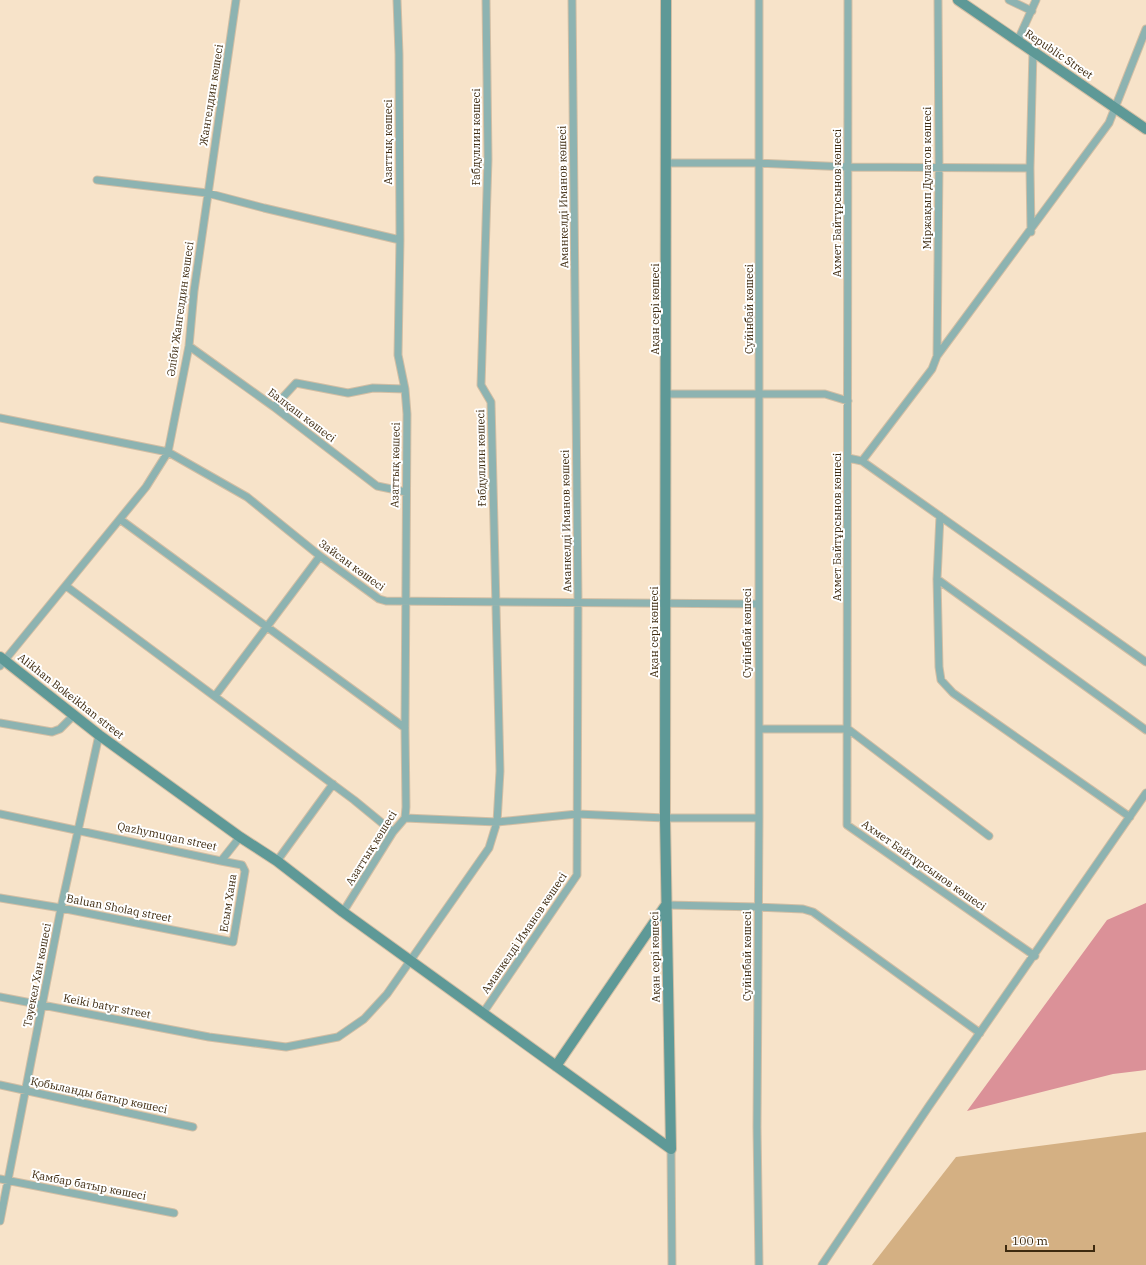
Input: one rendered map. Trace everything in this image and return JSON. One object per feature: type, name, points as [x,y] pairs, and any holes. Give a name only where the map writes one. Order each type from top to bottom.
[{"type":"street","name":"Жангелдин көшесі","points":[[207,193],[236,0]]},
{"type":"street","name":"Азаттық көшесі","points":[[343,912],[393,832],[405,818],[406,808],[405,728],[407,414],[405,389],[398,355],[400,240],[399,54],[397,0]]},
{"type":"street","name":"Ғабдуллин көшесі","points":[[411,960],[489,848],[497,822],[500,771],[499,656],[495,603],[491,402],[481,385],[488,159],[486,0]]},
{"type":"street","name":"Аманкелді Иманов көшесі","points":[[483,1013],[577,875],[578,602],[572,0]]},
{"type":"street","name":"Ақан сері көшесі","points":[[666,0],[665,818],[672,1265]]},
{"type":"street","name":"Суйінбай көшесі","points":[[759,0],[760,394],[758,604],[760,818],[757,1127],[759,1265]]},
{"type":"street","name":"Ахмет Байтұрсынов көшесі","points":[[848,0],[847,825],[1035,956]]},
{"type":"street","name":"Міржақып Дулатов көшесі","points":[[937,356],[939,167],[938,0]]},
{"type":"street","points":[[1009,0],[1032,11]]},
{"type":"street","points":[[1018,40],[1036,0]]},
{"type":"street","name":"Republic Street","points":[[962,1],[1146,129]]},
{"type":"street","points":[[862,461],[932,369],[937,356],[1031,232],[1109,123],[1146,28]]},
{"type":"street","points":[[1031,232],[1030,168],[1033,51]]},
{"type":"street","points":[[667,163],[760,163],[848,167],[1030,168]]},
{"type":"street","points":[[97,180],[207,193],[400,240]]},
{"type":"street","name":"Әліби Жангелдин көшесі","points":[[168,452],[189,346],[194,291],[207,193]]},
{"type":"street","name":"Балқаш көшесі","points":[[189,346],[274,407],[377,486],[406,492]]},
{"type":"street","points":[[274,407],[296,383],[348,393],[373,388],[405,389]]},
{"type":"street","points":[[666,394],[825,394],[848,401]]},
{"type":"street","name":"Зайсан көшесі","points":[[0,418],[168,452],[247,497],[320,556],[379,599],[406,602],[758,604]]},
{"type":"street","name":"Alikhan Bokeikhan street","points":[[168,452],[146,487],[121,520],[1,661],[99,735],[240,837]]},
{"type":"street","points":[[848,458],[862,461],[1146,662]]},
{"type":"street","points":[[940,516],[937,578],[939,667],[941,680],[953,693],[1130,817]]},
{"type":"street","points":[[121,520],[405,728]]},
{"type":"street","points":[[216,696],[320,556]]},
{"type":"street","points":[[937,578],[1146,730]]},
{"type":"street","points":[[66,586],[333,784],[393,832]]},
{"type":"street","points":[[0,723],[52,732],[60,729],[74,715]]},
{"type":"street","points":[[759,728],[848,729],[989,836]]},
{"type":"street","name":"Тәуекел Хан көшесі","points":[[0,1221],[61,908],[99,735]]},
{"type":"street","points":[[277,861],[333,784]]},
{"type":"street","points":[[822,1265],[980,1033],[1035,956],[1146,794]]},
{"type":"street","name":"Qazhymuqan street","points":[[0,814],[221,860],[240,837]]},
{"type":"street","points":[[405,818],[497,822],[577,814],[665,818],[760,818]]},
{"type":"street","points":[[240,837],[277,861],[343,912],[671,1148]]},
{"type":"street","name":"Есым Хана","points":[[221,860],[242,865],[245,871],[233,942]]},
{"type":"street","name":"Baluan Sholaq street","points":[[0,898],[61,908],[233,942]]},
{"type":"street","points":[[556,1066],[666,905],[803,909],[813,912],[980,1033]]},
{"type":"street","name":"Keiki batyr street","points":[[0,997],[209,1037],[286,1047],[338,1037],[364,1019],[387,994],[411,960]]},
{"type":"street","name":"Қобыланды батыр көшесі","points":[[0,1085],[193,1127]]},
{"type":"street","name":"Қамбар батыр көшесі","points":[[0,1179],[174,1213]]},
{"type":"shaded area","points":[[1028,29],[1031,31],[1031,35],[1061,55],[1060,62],[1028,40]]},
{"type":"shaded area","points":[[1146,903],[1146,1070],[1113,1074],[967,1111],[1107,920]]},
{"type":"shaded area","points":[[1146,1132],[1146,1265],[872,1265],[956,1157]]}]
